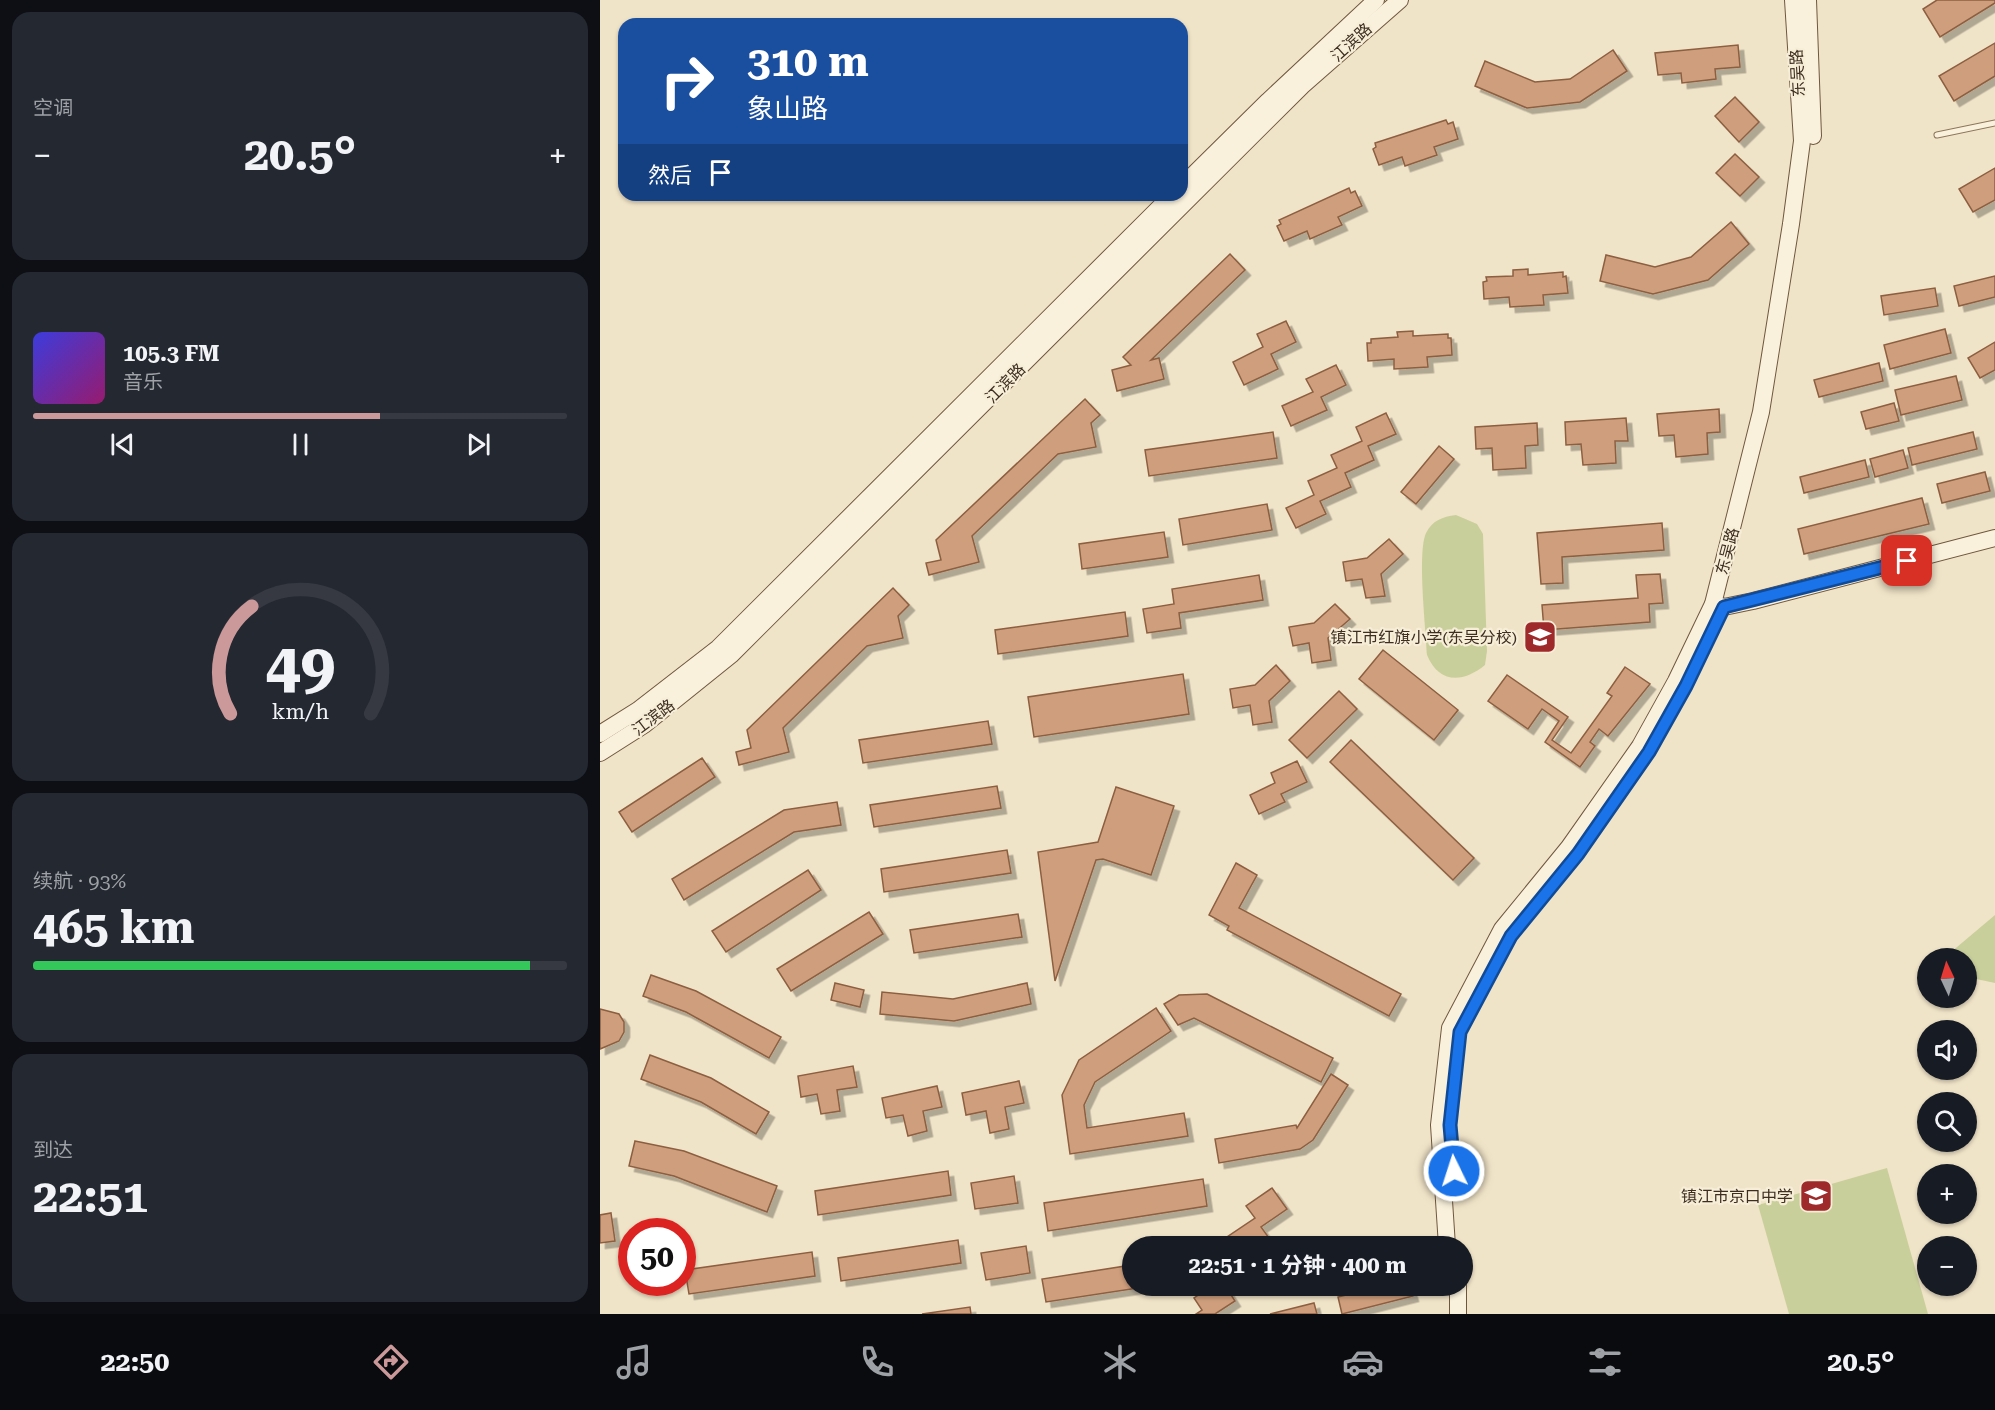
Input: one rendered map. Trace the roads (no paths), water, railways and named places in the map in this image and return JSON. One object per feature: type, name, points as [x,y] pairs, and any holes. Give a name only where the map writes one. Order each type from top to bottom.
[{"type":"main road","name":"江滨路","points":[[1188,180],[1376,0]]},
{"type":"main road","name":"江滨路","points":[[1188,200],[1302,86],[1400,0]]},
{"type":"main road","name":"东吴路","points":[[1446,1236],[1439,1125],[1450,1028],[1502,929],[1569,847],[1640,746],[1718,605],[1761,412],[1802,141],[1793,0]]},
{"type":"main road","name":"东吴路","points":[[1457,1236],[1450,1125],[1460,1032],[1511,936],[1578,854],[1649,752],[1686,686],[1718,605],[1772,414],[1802,226],[1813,143],[1808,0]]},
{"type":"main road","name":"江滨路","points":[[600,734],[638,710],[718,648],[1167,201]]},
{"type":"main road","name":"江滨路","points":[[600,753],[644,725],[731,655],[1187,201]]},
{"type":"main road","points":[[1718,605],[1995,538]]},
{"type":"main road","points":[[1447,1296],[1447,1314]]},
{"type":"main road","points":[[1458,1296],[1458,1314]]},
{"type":"lane","points":[[1937,135],[1995,123]]},
{"type":"place","name":"镇江市红旗小学(东吴分校)","points":[[1540,637]]},
{"type":"place","name":"镇江市京口中学","points":[[1816,1196]]}]
